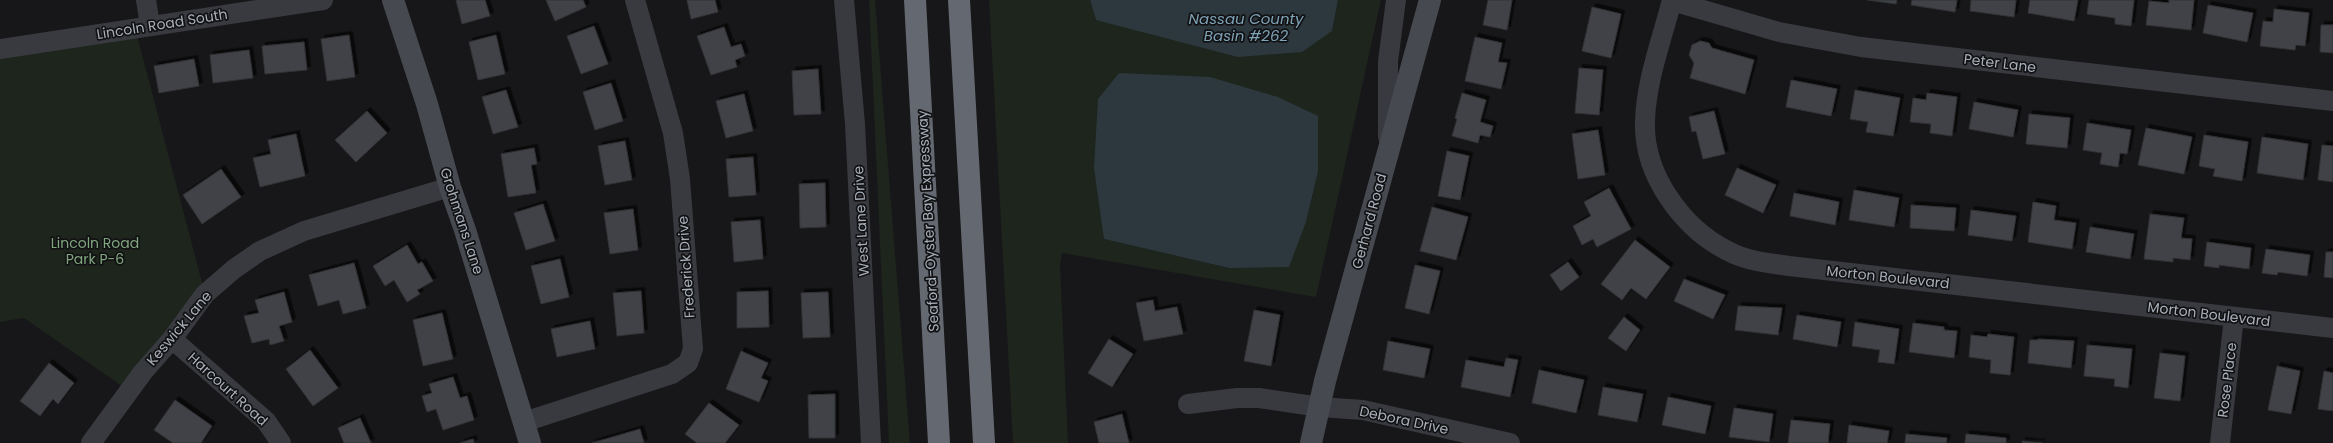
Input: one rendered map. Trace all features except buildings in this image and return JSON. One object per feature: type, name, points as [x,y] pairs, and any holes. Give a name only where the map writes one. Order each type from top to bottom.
[{"type":"highway","name":"Seaford-Oyster Bay Expressway","points":[[915,0],[939,443]]},
{"type":"highway","points":[[959,0],[984,443]]},
{"type":"street","points":[[146,0],[150,25]]},
{"type":"street","name":"Lincoln Road South","points":[[0,49],[150,25],[323,0]]},
{"type":"street","name":"Grohmans Lane","points":[[393,0],[427,104],[450,187],[466,230],[530,443]]},
{"type":"street","name":"Frederick Drive","points":[[524,422],[672,374],[688,363],[692,349],[680,179],[673,133],[635,0]]},
{"type":"street","name":"West Lane Drive","points":[[844,0],[855,132],[871,443]]},
{"type":"street","points":[[1388,148],[1388,61],[1396,0]]},
{"type":"street","name":"Gerhard Road","points":[[1311,443],[1388,148],[1430,0]]},
{"type":"street","name":"Peter Lane","points":[[1672,0],[1779,32],[1861,47],[2333,101]]},
{"type":"street","name":"Morton Boulevard","points":[[1672,0],[1648,93],[1644,122],[1648,152],[1663,189],[1679,212],[1705,236],[1728,251],[1754,260],[1789,266],[2333,328]]},
{"type":"street","name":"Keswick Lane","points":[[91,443],[143,372],[172,339],[205,294],[234,269],[260,251],[304,231],[450,187]]},
{"type":"street","name":"Rose Place","points":[[2220,443],[2234,317]]},
{"type":"street","name":"Harcourt Road","points":[[172,339],[266,421],[281,443]]},
{"type":"street","name":"Debora Drive","points":[[1188,404],[1237,398],[1259,398],[1320,407],[1363,410],[1510,443]]},
{"type":"green space","points":[[869,0],[875,0],[910,443],[889,443]]},
{"type":"green space","points":[[989,0],[1090,0],[1096,20],[1332,31],[1338,0],[1381,0],[1316,297],[1062,253],[1060,265],[1068,443],[1013,443]],"holes":[[[1318,116],[1318,172],[1306,222],[1229,268],[1104,239]]]},
{"type":"green space","name":"Lincoln Road Park P-6","points":[[135,28],[205,294],[129,391],[24,318],[0,322],[0,49]]},
{"type":"water","name":"Nassau County Basin #262","points":[[1090,0],[1338,0],[1332,31],[1302,52],[1238,57],[1096,20]]},
{"type":"water","points":[[1119,73],[1210,77],[1278,97],[1318,116],[1318,172],[1306,222],[1289,267],[1229,268],[1104,239],[1094,168],[1098,99]]}]
